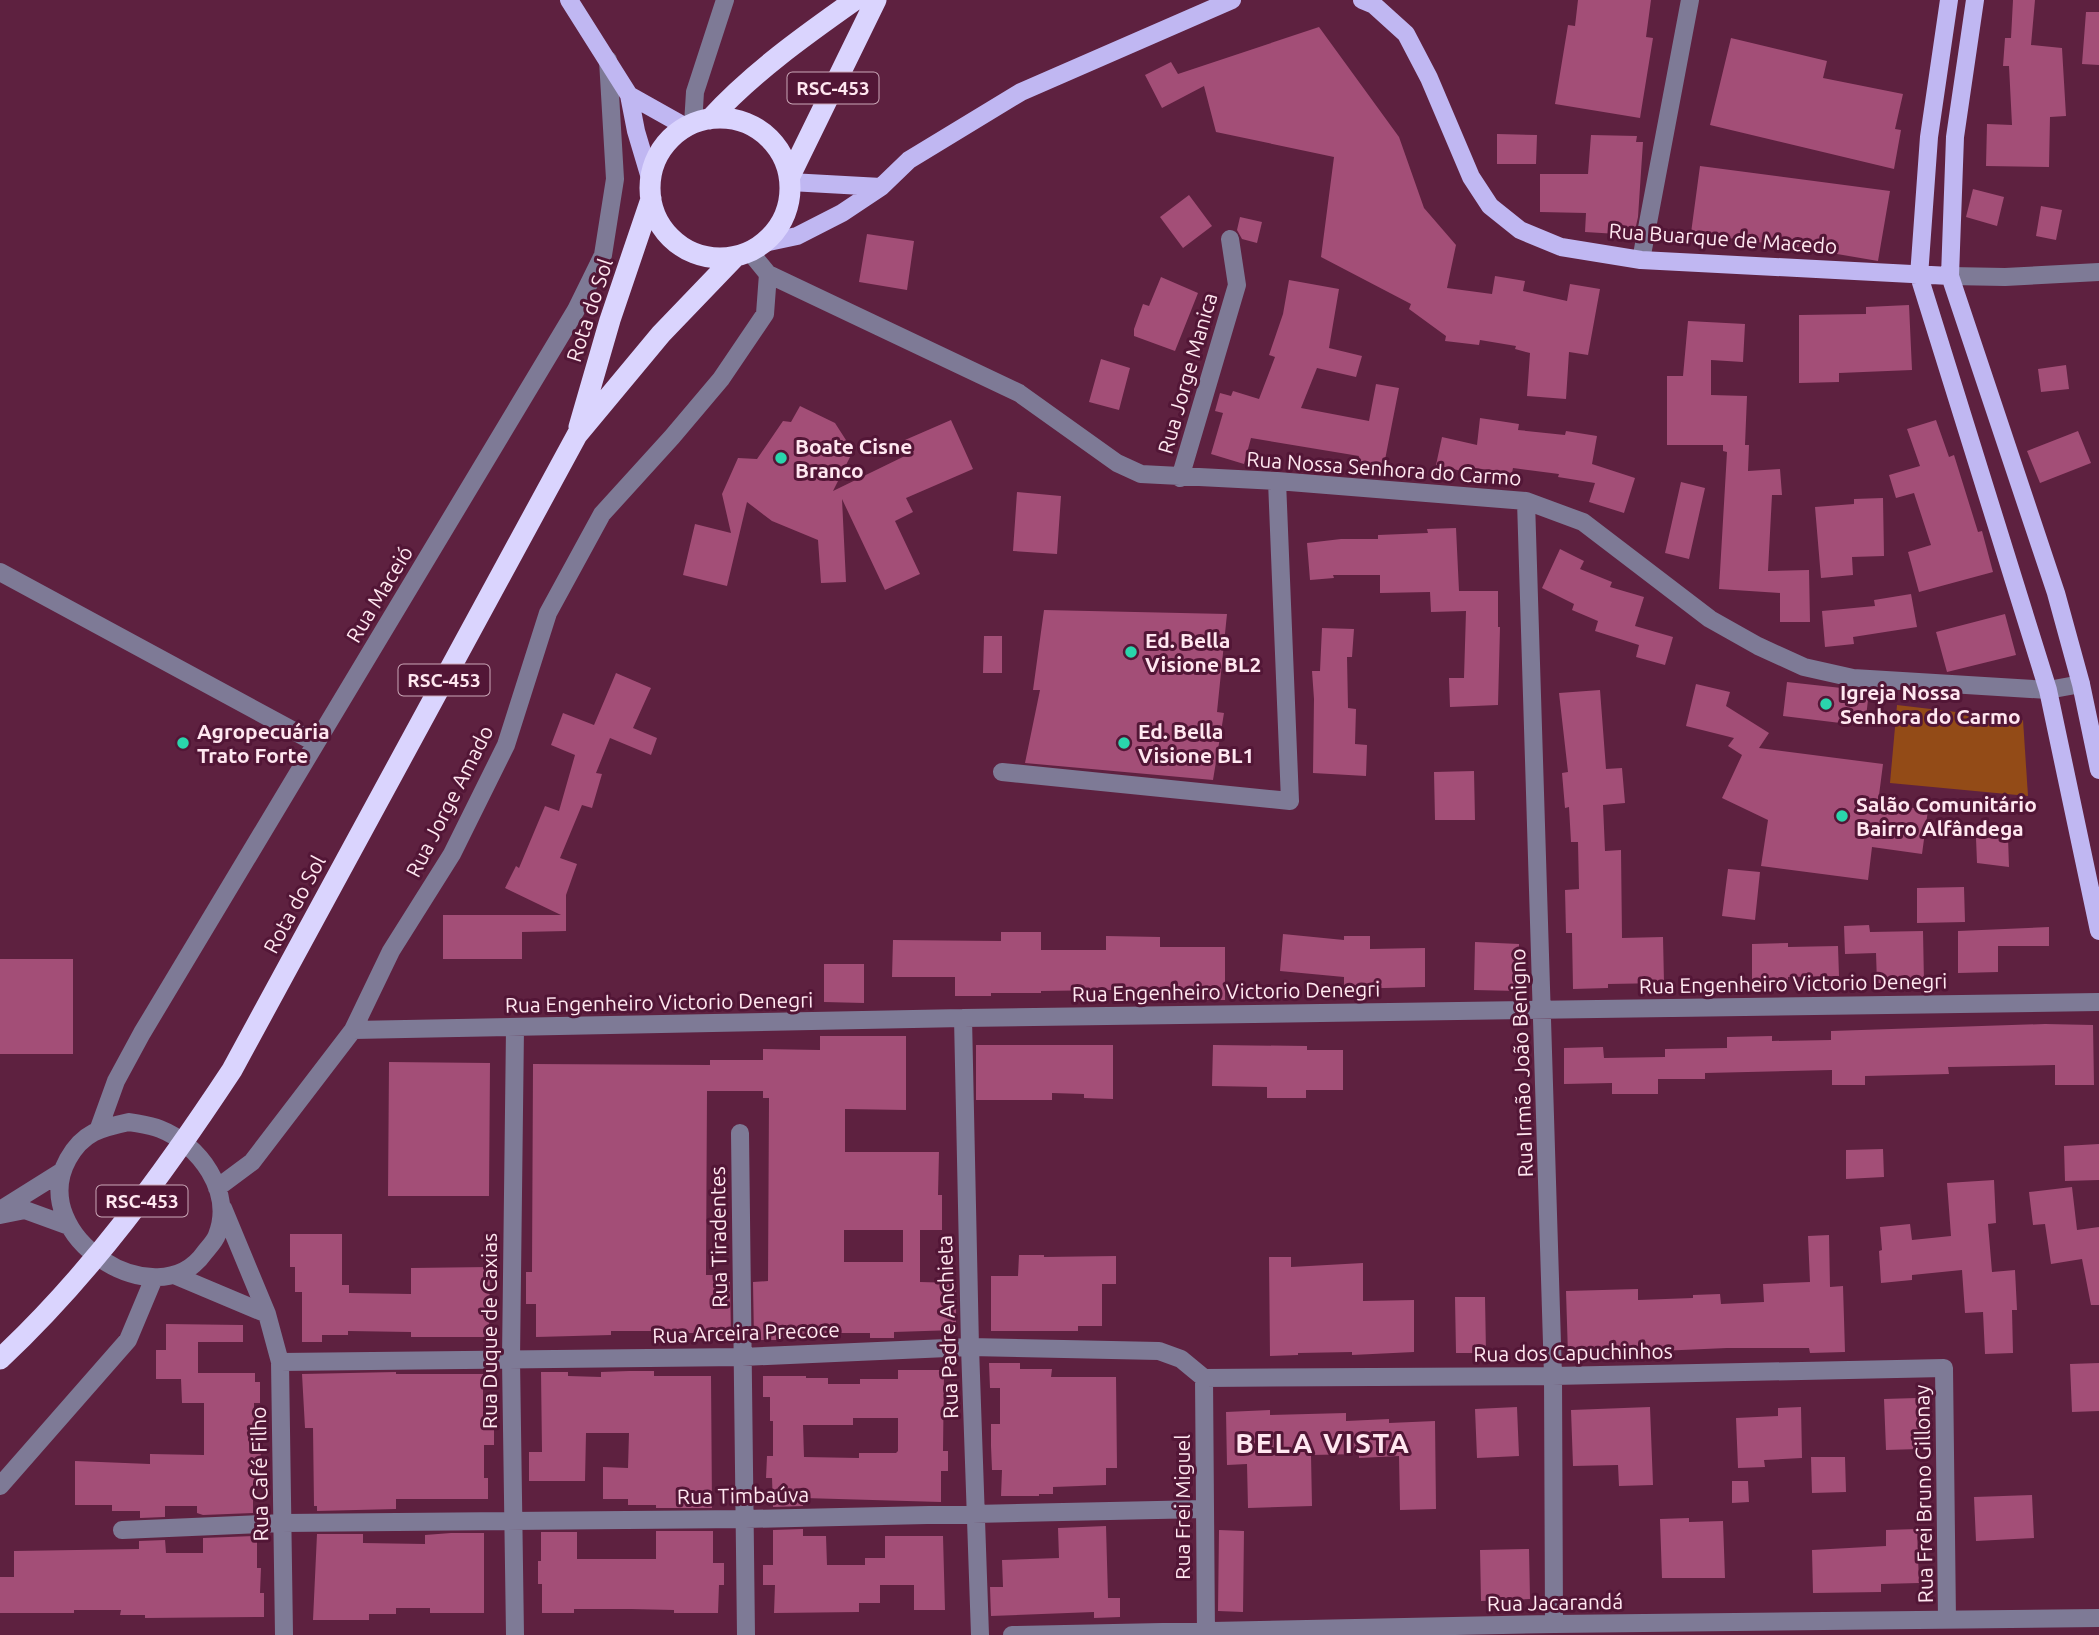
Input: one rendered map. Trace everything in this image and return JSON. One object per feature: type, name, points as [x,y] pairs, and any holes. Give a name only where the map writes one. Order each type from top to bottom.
[{"type":"highway","name":"RSC-453","points":[[651,189],[657,158],[669,141],[855,0]]},
{"type":"highway","name":"RSC-453","points":[[750,250],[782,222],[790,196],[790,179],[876,0]]},
{"type":"highway","points":[[696,123],[737,120],[762,132],[775,144],[784,159],[790,179]]},
{"type":"highway","points":[[651,189],[660,224],[677,244],[695,254],[715,258],[750,250]]},
{"type":"highway","name":"Rota do Sol","points":[[577,435],[651,189]]},
{"type":"highway","name":"Rota do Sol","points":[[0,1359],[96,1257],[140,1203],[185,1142],[232,1070],[577,435],[661,334],[750,250]]},
{"type":"main road","points":[[569,0],[629,95],[651,189]]},
{"type":"main road","points":[[750,250],[797,236],[842,213],[881,187],[909,160],[1021,92],[1232,0]]},
{"type":"main road","name":"Rua Buarque de Macedo","points":[[1362,0],[1374,5],[1406,34],[1429,78],[1471,177],[1490,206],[1520,230],[1561,247],[1641,260],[1919,276],[1950,275]]},
{"type":"main road","points":[[1949,0],[1929,137],[1919,276],[2048,690],[2099,931]]},
{"type":"main road","points":[[1975,0],[1955,137],[1950,275],[2056,593],[2081,684],[2099,770]]},
{"type":"main road","points":[[629,95],[696,123]]},
{"type":"main road","points":[[1929,137],[1955,137]]},
{"type":"main road","points":[[790,179],[881,187]]},
{"type":"street","points":[[696,123],[695,92],[725,0]]},
{"type":"street","points":[[1641,260],[1690,0]]},
{"type":"street","name":"Rua Maceió","points":[[99,1128],[116,1081],[142,1034],[576,310],[603,255],[615,179],[607,60]]},
{"type":"street","name":"Rua Jorge Manica","points":[[1180,478],[1237,285],[1230,239]]},
{"type":"street","points":[[750,250],[768,274]]},
{"type":"street","points":[[1950,275],[2005,277],[2099,272]]},
{"type":"street","name":"Rua Nossa Senhora do Carmo","points":[[768,274],[1019,393],[1117,463],[1141,474],[1276,481],[1526,501],[1583,522],[1710,619],[1758,646],[1804,667],[1853,678],[2048,690],[2081,684]]},
{"type":"street","name":"Rua Jorge Amado","points":[[217,1188],[252,1162],[353,1030],[391,951],[452,854],[506,745],[548,613],[602,514],[721,379],[765,314],[768,274]]},
{"type":"street","points":[[1002,772],[1290,801],[1276,481]]},
{"type":"street","name":"Rua Irmão João Benigno","points":[[1526,501],[1553,1376],[1554,1624]]},
{"type":"street","points":[[0,572],[316,743]]},
{"type":"street","name":"Rua Engenheiro Victorio Denegri","points":[[353,1030],[963,1018],[2099,1002]]},
{"type":"street","name":"Rua Padre Anchieta","points":[[963,1018],[980,1635]]},
{"type":"street","name":"Rua Duque de Caxias","points":[[515,1028],[510,1359],[515,1635]]},
{"type":"street","points":[[185,1142],[159,1128],[129,1122],[99,1128],[75,1146],[61,1172],[58,1190],[69,1226],[96,1257],[130,1274],[154,1278],[174,1275],[200,1260],[217,1235],[222,1206]]},
{"type":"street","name":"Rua Tiradentes","points":[[740,1133],[746,1635]]},
{"type":"street","name":"Rua Café Filho","points":[[185,1142],[205,1163],[217,1188],[267,1314],[280,1362],[285,1635]]},
{"type":"street","points":[[0,1213],[61,1172]]},
{"type":"street","points":[[0,1213],[25,1210],[69,1226]]},
{"type":"street","points":[[174,1275],[267,1314]]},
{"type":"street","points":[[0,1486],[128,1340],[154,1278]]},
{"type":"street","name":"Rua Arceira Precoce","points":[[280,1362],[742,1357],[970,1347],[1159,1351],[1181,1359],[1203,1378]]},
{"type":"street","name":"Rua dos Capuchinhos","points":[[1203,1378],[1553,1376],[1944,1368]]},
{"type":"street","name":"Rua Frei Bruno Gillonay","points":[[1944,1368],[1947,1620]]},
{"type":"street","name":"Rua Frei Miguel","points":[[1203,1378],[1206,1633]]},
{"type":"street","name":"Rua Timbaúva","points":[[122,1530],[282,1523],[745,1519],[1204,1509]]},
{"type":"street","name":"Rua Jacarandá","points":[[1012,1635],[1554,1624],[1669,1629],[2099,1618]]},
{"type":"shaded area","points":[[1897,705],[2023,720],[2028,796],[1890,783]]},
{"type":"building","points":[[1578,0],[1651,0],[1646,37],[1653,38],[1640,118],[1555,104],[1568,25],[1575,26]]},
{"type":"building","points":[[2013,0],[2035,0],[2031,45],[2062,48],[2066,116],[2050,117],[2049,167],[1986,166],[1987,124],[2012,125],[2009,66],[2003,66],[2005,38],[2011,38]]},
{"type":"building","points":[[2086,12],[2099,12],[2099,65],[2082,64]]},
{"type":"building","points":[[1319,27],[1399,137],[1424,208],[1456,245],[1447,288],[1492,294],[1495,276],[1525,281],[1523,291],[1567,301],[1570,284],[1600,289],[1588,355],[1569,352],[1566,399],[1527,396],[1530,353],[1515,349],[1516,346],[1480,340],[1479,345],[1445,341],[1446,336],[1409,309],[1411,304],[1321,257],[1334,157],[1216,132],[1204,86],[1162,108],[1145,75],[1171,62],[1178,74]]},
{"type":"building","points":[[1731,38],[1827,61],[1823,78],[1903,94],[1895,129],[1901,130],[1894,169],[1710,125]]},
{"type":"building","points":[[1497,134],[1537,135],[1536,164],[1497,164]]},
{"type":"building","points":[[1591,135],[1637,136],[1636,142],[1643,142],[1638,217],[1634,235],[1585,232],[1586,213],[1540,212],[1540,174],[1588,174]]},
{"type":"building","points":[[1700,166],[1890,191],[1878,261],[1691,233]]},
{"type":"building","points":[[1973,189],[2004,197],[1997,226],[1966,217]]},
{"type":"building","points":[[1189,195],[1212,226],[1183,248],[1160,217]]},
{"type":"building","points":[[2041,206],[2062,210],[2056,240],[2036,236]]},
{"type":"building","points":[[1240,217],[1262,222],[1257,243],[1242,239],[1237,230]]},
{"type":"building","points":[[867,234],[914,241],[907,290],[859,282]]},
{"type":"building","points":[[1161,277],[1198,293],[1175,351],[1134,336],[1143,304],[1149,306]]},
{"type":"building","points":[[1289,280],[1339,289],[1329,348],[1362,356],[1356,377],[1317,368],[1301,408],[1369,421],[1376,384],[1399,388],[1383,470],[1357,463],[1359,456],[1251,438],[1244,464],[1211,454],[1223,413],[1215,411],[1220,393],[1231,396],[1233,391],[1259,399],[1275,357],[1269,355],[1283,314]]},
{"type":"building","points":[[1909,305],[1912,370],[1839,373],[1839,382],[1799,383],[1799,315],[1866,314],[1866,307]]},
{"type":"building","points":[[1688,321],[1745,324],[1743,362],[1711,360],[1711,395],[1747,396],[1745,445],[1749,445],[1748,471],[1780,469],[1782,495],[1772,495],[1768,571],[1809,570],[1810,622],[1780,622],[1780,593],[1719,589],[1727,452],[1723,451],[1723,445],[1667,445],[1667,376],[1683,376]]},
{"type":"building","points":[[1101,359],[1130,368],[1119,410],[1089,402]]},
{"type":"building","points":[[2066,365],[2069,389],[2041,392],[2038,369]]},
{"type":"building","points":[[800,406],[835,423],[853,451],[833,491],[911,453],[905,440],[951,420],[973,469],[906,498],[913,512],[895,521],[920,574],[885,590],[842,499],[846,582],[821,583],[818,540],[772,521],[747,502],[727,586],[683,575],[695,524],[731,533],[722,494],[738,458],[757,459],[783,421],[791,422]]},
{"type":"building","points":[[1480,418],[1519,424],[1518,430],[1565,435],[1566,431],[1597,436],[1592,464],[1635,478],[1624,513],[1589,502],[1595,483],[1558,477],[1559,474],[1513,468],[1512,473],[1467,467],[1466,472],[1436,465],[1442,437],[1477,445]]},
{"type":"building","points":[[1936,420],[1949,457],[1954,455],[1978,532],[1982,531],[1993,572],[1919,592],[1908,552],[1931,545],[1914,493],[1896,498],[1889,475],[1920,466],[1907,429]]},
{"type":"building","points":[[2078,431],[2091,463],[2040,483],[2027,451]]},
{"type":"building","points":[[1681,482],[1705,488],[1689,559],[1665,553]]},
{"type":"building","points":[[1017,492],[1061,496],[1057,554],[1013,551]]},
{"type":"building","points":[[1883,498],[1884,556],[1852,557],[1853,575],[1821,578],[1815,507],[1854,504],[1854,499]]},
{"type":"building","points":[[1456,528],[1459,591],[1498,591],[1498,705],[1450,707],[1449,678],[1464,678],[1466,611],[1431,612],[1430,592],[1380,593],[1380,575],[1333,575],[1334,578],[1310,580],[1307,543],[1378,539],[1378,535],[1428,533],[1427,529]]},
{"type":"building","points":[[1560,549],[1584,561],[1580,569],[1612,582],[1610,587],[1644,597],[1635,626],[1673,637],[1665,665],[1636,657],[1639,645],[1595,631],[1598,621],[1572,610],[1574,604],[1542,588]]},
{"type":"building","points":[[1911,594],[1917,627],[1853,637],[1854,644],[1825,647],[1822,611],[1875,606],[1874,600]]},
{"type":"building","points":[[1044,610],[1227,614],[1217,712],[1224,713],[1213,780],[1025,763],[1040,690],[1033,690]]},
{"type":"building","points":[[2005,614],[2016,655],[1947,672],[1936,632]]},
{"type":"building","points":[[1322,628],[1354,629],[1352,657],[1347,657],[1348,708],[1356,709],[1355,744],[1367,745],[1366,776],[1313,773],[1312,671],[1320,671]]},
{"type":"building","points":[[984,636],[1002,636],[1002,673],[983,673]]},
{"type":"building","points":[[616,673],[651,688],[633,728],[657,738],[651,755],[610,738],[596,773],[602,774],[592,808],[582,805],[560,858],[577,864],[566,895],[566,931],[522,932],[522,959],[443,959],[443,915],[561,915],[505,888],[516,866],[519,868],[545,806],[559,811],[575,755],[551,745],[563,713],[594,725]]},
{"type":"building","name":"Igreja Nossa Senhora do Carmo","points":[[1787,682],[1869,691],[1865,726],[1783,716]]},
{"type":"building","points":[[1696,684],[1730,692],[1726,706],[1769,733],[1759,748],[1883,764],[1878,803],[1928,810],[1922,854],[1872,847],[1868,880],[1761,866],[1768,820],[1722,798],[1742,755],[1728,746],[1734,738],[1686,726]]},
{"type":"building","points":[[1600,690],[1606,769],[1622,768],[1625,803],[1603,805],[1605,851],[1621,850],[1622,938],[1663,937],[1664,983],[1608,984],[1608,988],[1573,989],[1572,933],[1566,933],[1565,890],[1579,889],[1578,842],[1571,842],[1569,807],[1565,808],[1562,773],[1568,772],[1559,693]]},
{"type":"building","points":[[1474,771],[1475,820],[1435,820],[1434,772]]},
{"type":"building","points":[[2008,837],[2009,867],[1977,863],[1976,838]]},
{"type":"building","points":[[1728,869],[1760,872],[1755,920],[1722,916]]},
{"type":"building","points":[[1964,887],[1965,922],[1917,923],[1917,888]]},
{"type":"building","points":[[1869,925],[1870,932],[1923,931],[1924,983],[1877,983],[1876,953],[1845,954],[1844,926]]},
{"type":"building","points":[[2049,927],[2049,946],[1998,946],[1998,972],[1958,973],[1958,931]]},
{"type":"building","points":[[1001,932],[1041,932],[1041,950],[1106,950],[1106,936],[1160,937],[1160,947],[1225,947],[1225,1000],[1177,1000],[1177,989],[1041,991],[955,996],[955,977],[892,977],[893,940],[1001,941]]},
{"type":"building","points":[[1283,934],[1344,940],[1344,936],[1370,936],[1370,949],[1425,948],[1425,987],[1344,989],[1344,977],[1280,971]]},
{"type":"building","points":[[1475,942],[1519,944],[1518,991],[1474,990]]},
{"type":"building","points":[[1788,943],[1788,947],[1838,946],[1839,976],[1752,981],[1752,944]]},
{"type":"building","points":[[0,959],[73,959],[73,1054],[0,1054]]},
{"type":"building","points":[[824,964],[864,964],[864,1003],[824,1002]]},
{"type":"building","points":[[2093,1025],[2094,1085],[2055,1085],[2055,1065],[1948,1067],[1949,1074],[1865,1076],[1865,1085],[1832,1085],[1832,1070],[1705,1073],[1705,1079],[1658,1079],[1658,1094],[1612,1094],[1612,1083],[1564,1084],[1564,1048],[1603,1047],[1604,1058],[1665,1057],[1665,1049],[1727,1048],[1727,1037],[1772,1036],[1772,1041],[1831,1040],[1831,1031]]},
{"type":"building","points":[[820,1036],[906,1036],[906,1110],[845,1109],[845,1152],[939,1152],[938,1195],[942,1195],[942,1230],[920,1230],[920,1282],[956,1283],[956,1330],[894,1332],[894,1338],[870,1338],[870,1333],[810,1333],[810,1338],[754,1340],[753,1282],[768,1281],[769,1098],[763,1098],[763,1091],[707,1091],[706,1275],[724,1275],[724,1282],[730,1282],[731,1335],[611,1331],[611,1335],[536,1337],[536,1304],[526,1304],[526,1272],[532,1272],[533,1064],[710,1065],[710,1060],[763,1060],[763,1049],[820,1050]],"holes":[[[844,1230],[903,1230],[903,1262],[844,1262]]]},
{"type":"building","points":[[976,1045],[1113,1045],[1113,1099],[1084,1098],[1084,1094],[1052,1093],[1052,1100],[976,1100]]},
{"type":"building","points":[[1213,1045],[1307,1046],[1307,1050],[1343,1050],[1343,1090],[1306,1090],[1306,1098],[1267,1098],[1267,1087],[1212,1086]]},
{"type":"building","points":[[389,1062],[490,1063],[489,1196],[388,1196]]},
{"type":"building","points":[[2099,1144],[2099,1180],[2065,1181],[2064,1146]]},
{"type":"building","points":[[1883,1149],[1884,1177],[1846,1179],[1846,1150]]},
{"type":"building","points":[[1994,1180],[1996,1223],[1988,1224],[1992,1272],[2015,1270],[2017,1310],[2012,1310],[2013,1353],[1985,1354],[1983,1312],[1965,1313],[1962,1270],[1912,1275],[1912,1280],[1881,1283],[1880,1227],[1910,1224],[1912,1240],[1951,1236],[1947,1183]]},
{"type":"building","points":[[2072,1187],[2077,1230],[2099,1227],[2099,1305],[2091,1305],[2082,1259],[2051,1264],[2045,1224],[2033,1225],[2029,1192]]},
{"type":"building","points":[[290,1234],[342,1234],[342,1285],[349,1285],[349,1293],[411,1294],[411,1268],[490,1267],[489,1337],[411,1337],[411,1332],[348,1331],[348,1335],[322,1335],[322,1342],[302,1342],[302,1292],[295,1292],[295,1267],[290,1267]]},
{"type":"building","points":[[1829,1235],[1830,1287],[1843,1286],[1845,1352],[1810,1353],[1809,1348],[1727,1348],[1568,1355],[1566,1291],[1638,1289],[1638,1300],[1720,1294],[1721,1304],[1764,1302],[1763,1284],[1810,1282],[1808,1236]]},
{"type":"building","points":[[1019,1255],[1116,1256],[1116,1284],[1102,1284],[1102,1326],[1078,1326],[1078,1331],[991,1331],[991,1276],[1018,1276]]},
{"type":"building","points":[[1269,1257],[1291,1257],[1291,1267],[1363,1263],[1363,1301],[1414,1300],[1414,1352],[1352,1355],[1352,1352],[1298,1353],[1270,1356]]},
{"type":"building","points":[[1455,1297],[1485,1297],[1486,1353],[1456,1353]]},
{"type":"building","points":[[166,1324],[243,1325],[243,1342],[198,1342],[198,1373],[255,1373],[255,1382],[260,1382],[260,1403],[254,1403],[254,1436],[260,1437],[262,1483],[253,1483],[253,1513],[203,1515],[197,1513],[197,1506],[165,1506],[165,1517],[140,1518],[140,1511],[112,1511],[112,1505],[75,1505],[75,1461],[150,1464],[150,1454],[204,1455],[204,1403],[182,1403],[181,1379],[156,1379],[156,1350],[166,1350]]},
{"type":"building","points":[[989,1363],[1020,1363],[1020,1369],[1052,1369],[1051,1377],[1116,1377],[1117,1468],[1106,1468],[1106,1485],[1053,1487],[1053,1494],[1039,1496],[1001,1496],[1002,1470],[992,1470],[991,1446],[991,1424],[1000,1424],[1000,1388],[990,1388]]},
{"type":"building","points":[[2099,1363],[2099,1411],[2072,1412],[2070,1364]]},
{"type":"building","points":[[898,1370],[944,1370],[943,1451],[948,1451],[948,1471],[941,1471],[941,1502],[804,1498],[803,1506],[773,1507],[772,1478],[766,1478],[767,1456],[773,1456],[773,1421],[770,1421],[770,1397],[763,1397],[763,1376],[828,1378],[828,1384],[860,1384],[860,1379],[898,1379]],"holes":[[[853,1418],[898,1418],[896,1453],[859,1453],[859,1458],[804,1457],[803,1425],[853,1425]]]},
{"type":"building","points":[[654,1371],[654,1376],[711,1376],[712,1508],[656,1508],[656,1505],[628,1505],[628,1499],[603,1499],[603,1467],[628,1468],[629,1433],[586,1433],[585,1481],[529,1481],[529,1452],[542,1452],[541,1372],[568,1372],[568,1376],[601,1377],[601,1372]]},
{"type":"building","points":[[302,1374],[483,1374],[483,1422],[494,1423],[494,1445],[484,1445],[484,1478],[488,1478],[488,1499],[396,1499],[396,1509],[317,1511],[317,1506],[314,1506],[313,1428],[305,1428]]},
{"type":"building","points":[[1917,1398],[1919,1449],[1886,1450],[1884,1399]]},
{"type":"building","points":[[1517,1407],[1519,1456],[1477,1458],[1475,1409]]},
{"type":"building","points":[[1650,1407],[1653,1485],[1619,1486],[1618,1465],[1573,1466],[1571,1410]]},
{"type":"building","points":[[1801,1407],[1802,1458],[1764,1460],[1765,1467],[1738,1468],[1736,1418],[1778,1416],[1778,1408]]},
{"type":"building","points":[[1270,1410],[1270,1415],[1346,1413],[1346,1421],[1435,1421],[1436,1509],[1400,1510],[1399,1456],[1359,1458],[1359,1454],[1311,1455],[1312,1506],[1248,1508],[1247,1464],[1227,1465],[1226,1412]]},
{"type":"building","points":[[1811,1457],[1845,1457],[1846,1492],[1812,1493]]},
{"type":"building","points":[[1732,1481],[1748,1481],[1749,1502],[1732,1503]]},
{"type":"building","points":[[2032,1495],[2034,1538],[1976,1541],[1974,1497]]},
{"type":"building","points":[[1689,1518],[1689,1522],[1723,1521],[1725,1578],[1662,1578],[1660,1519]]},
{"type":"building","points":[[1106,1526],[1108,1598],[1120,1598],[1120,1617],[1094,1618],[1094,1612],[991,1616],[990,1587],[1003,1587],[1002,1560],[1059,1558],[1058,1528]]},
{"type":"building","points":[[803,1529],[803,1536],[826,1536],[827,1565],[865,1565],[865,1558],[885,1558],[885,1536],[943,1536],[945,1610],[914,1610],[914,1585],[880,1585],[880,1603],[859,1603],[859,1612],[774,1613],[775,1585],[763,1585],[763,1565],[773,1565],[773,1530]]},
{"type":"building","points":[[1917,1529],[1919,1583],[1881,1584],[1881,1592],[1813,1593],[1812,1550],[1886,1546],[1886,1530]]},
{"type":"building","points":[[1219,1530],[1244,1531],[1243,1612],[1218,1611]]},
{"type":"building","points":[[656,1531],[713,1531],[713,1563],[724,1563],[724,1585],[719,1585],[718,1613],[574,1609],[574,1613],[542,1613],[542,1584],[538,1584],[541,1532],[577,1532],[577,1559],[656,1559]]},
{"type":"building","points":[[484,1533],[484,1613],[430,1613],[430,1608],[396,1608],[396,1614],[369,1614],[369,1620],[313,1620],[317,1534],[363,1534],[363,1543],[425,1544],[425,1535]]},
{"type":"building","points":[[254,1536],[254,1539],[257,1539],[257,1568],[261,1568],[260,1593],[264,1593],[264,1617],[145,1618],[145,1615],[120,1615],[121,1610],[0,1613],[0,1577],[14,1577],[14,1551],[139,1549],[139,1541],[165,1540],[166,1553],[203,1553],[203,1538]]},
{"type":"building","points":[[1529,1549],[1530,1599],[1481,1601],[1480,1550]]},
{"type":"place","name":"Boate Cisne Branco","points":[[781,458]]},
{"type":"place","name":"Ed. Bella Visione BL2","points":[[1131,652]]},
{"type":"place","name":"Igreja Nossa Senhora do Carmo","points":[[1826,704]]},
{"type":"place","name":"Agropecuária Trato Forte","points":[[183,743]]},
{"type":"place","name":"Ed. Bella Visione BL1","points":[[1124,743]]},
{"type":"place","name":"Salão Comunitário Bairro Alfândega","points":[[1842,816]]},
{"type":"district","name":"BELA VISTA","points":[[1323,1442]]}]
